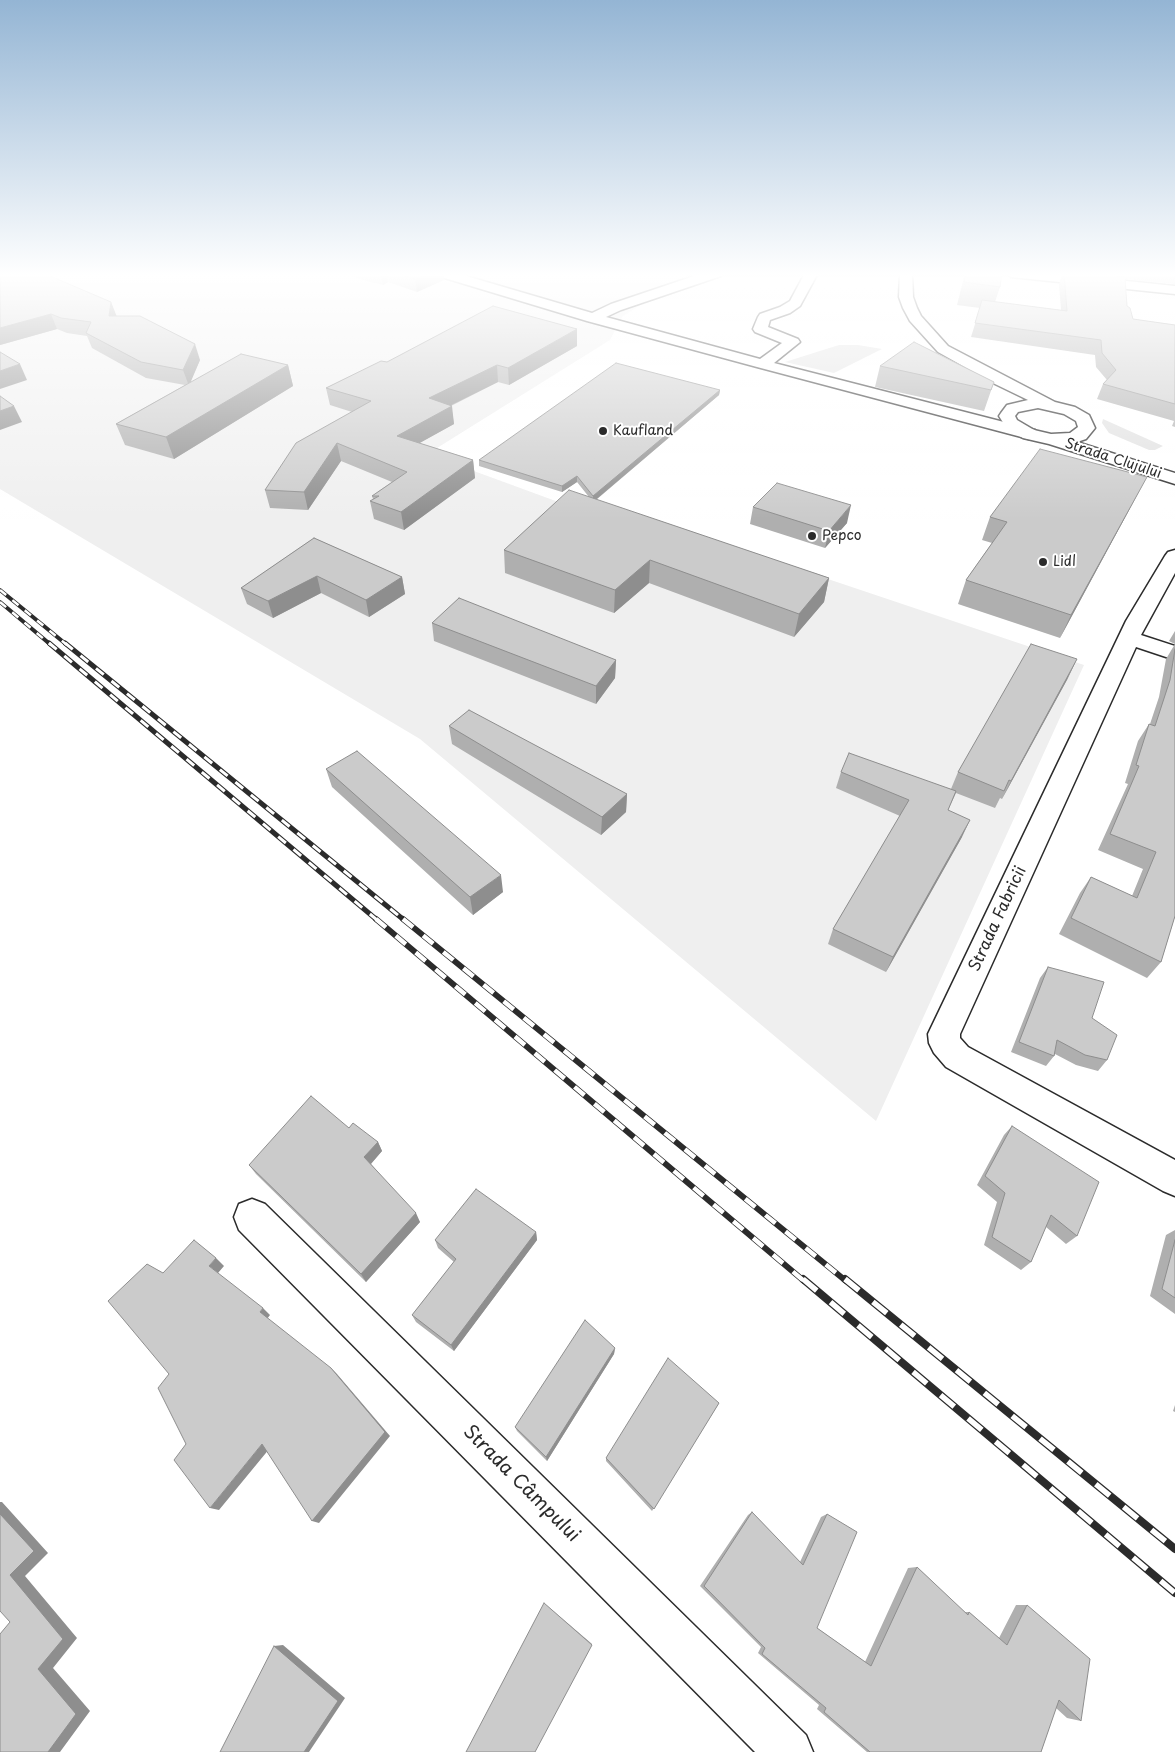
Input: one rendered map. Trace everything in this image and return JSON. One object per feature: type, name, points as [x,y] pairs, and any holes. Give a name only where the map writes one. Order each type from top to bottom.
[{"type":"street","points":[[728,355],[1029,434]]},
{"type":"street","points":[[762,364],[775,355]]},
{"type":"street","name":"Strada Clujului","points":[[952,355],[1024,394],[1069,410],[1083,418],[1093,428],[1087,428],[1080,436],[1072,438],[1051,438]]},
{"type":"street","name":"Strada Clujului","points":[[970,366],[1010,412],[1013,426],[1029,434],[1051,438],[1175,480]]},
{"type":"street","name":"Strada Clujului","points":[[1010,412],[1028,404],[1048,404]]},
{"type":"street","points":[[960,416],[1010,412]]},
{"type":"street","name":"Strada Clujului","points":[[1124,446],[1175,464]]},
{"type":"street","name":"Strada Fabricii","points":[[1175,556],[1137,621],[944,1034],[944,1043],[957,1057],[1175,1179]]},
{"type":"street","points":[[1130,638],[1175,653]]},
{"type":"street","name":"Strada Câmpului","points":[[252,1217],[788,1752]]},
{"type":"shaded area","points":[[0,355],[586,355],[437,448],[463,467],[602,518],[816,575],[1084,665],[876,1121],[420,739],[0,489]]},
{"type":"shaded area","points":[[808,355],[870,355],[834,373],[785,362]]},
{"type":"shaded area","points":[[1103,419],[1163,446],[1155,450],[1149,450],[1109,433],[1102,423]]},
{"type":"building","points":[[0,355],[5,355],[20,364],[0,371]]},
{"type":"building","points":[[127,355],[190,355],[183,370],[141,362]]},
{"type":"building","points":[[240,355],[288,365],[166,437],[116,424]]},
{"type":"building","points":[[401,355],[531,355],[508,368],[497,365],[429,398],[452,406],[397,436],[473,460],[401,512],[370,501],[379,496],[372,496],[407,472],[337,443],[304,492],[265,490],[296,443],[371,401],[326,388],[381,361],[387,362]]},
{"type":"building","points":[[896,355],[940,355],[994,382],[991,390],[880,366]]},
{"type":"building","points":[[1103,355],[1175,355],[1175,404],[1103,384],[1116,370]]},
{"type":"building","name":"Kaufland","points":[[616,363],[720,390],[593,496],[577,476],[562,486],[479,460]]},
{"type":"building","points":[[0,396],[14,406],[0,411]]},
{"type":"building","name":"Lidl","points":[[1040,449],[1147,477],[1071,615],[966,580],[1007,522],[990,517]]},
{"type":"building","points":[[777,483],[851,505],[829,531],[753,507]]},
{"type":"building","points":[[569,490],[829,578],[799,614],[650,560],[615,590],[504,550]]},
{"type":"building","points":[[314,538],[402,577],[366,600],[317,576],[268,601],[241,588]]},
{"type":"building","points":[[459,598],[616,660],[596,686],[432,623]]},
{"type":"building","points":[[1031,644],[1077,659],[1004,791],[958,772]]},
{"type":"building","points":[[1175,649],[1175,916],[1161,962],[1071,918],[1091,877],[1137,898],[1156,852],[1110,834],[1139,766],[1136,765],[1149,724],[1155,726],[1170,680]]},
{"type":"building","points":[[469,710],[627,794],[602,817],[449,726]]},
{"type":"building","points":[[357,751],[501,875],[470,897],[326,769]]},
{"type":"building","points":[[849,753],[956,791],[948,810],[970,820],[893,957],[833,929],[909,800],[841,772]]},
{"type":"building","points":[[1048,967],[1104,982],[1092,1018],[1117,1035],[1107,1060],[1085,1055],[1057,1040],[1054,1056],[1019,1042]]},
{"type":"building","points":[[311,1096],[349,1128],[353,1123],[378,1142],[364,1157],[416,1213],[361,1274],[249,1165]]},
{"type":"building","points":[[1012,1126],[1099,1182],[1077,1236],[1051,1215],[1031,1262],[992,1237],[1005,1193],[985,1176]]},
{"type":"building","points":[[476,1189],[536,1232],[451,1345],[412,1315],[456,1259],[435,1240]]},
{"type":"building","points":[[194,1240],[216,1258],[209,1266],[263,1308],[260,1312],[331,1368],[385,1432],[312,1521],[262,1444],[210,1508],[174,1460],[186,1444],[158,1388],[169,1374],[108,1301],[147,1264],[163,1273]]},
{"type":"building","points":[[1175,1240],[1175,1298],[1162,1289]]},
{"type":"building","points":[[585,1320],[615,1348],[546,1457],[515,1427]]},
{"type":"building","points":[[668,1358],[719,1403],[654,1509],[606,1458]]},
{"type":"building","points":[[752,1512],[803,1565],[827,1514],[857,1532],[817,1628],[871,1666],[917,1567],[968,1615],[969,1612],[1007,1645],[1027,1605],[1090,1659],[1081,1721],[1059,1700],[1041,1752],[870,1752],[824,1712],[826,1708],[762,1654],[765,1648],[704,1586]]},
{"type":"building","points":[[0,1514],[34,1551],[10,1575],[63,1639],[38,1669],[76,1714],[48,1752],[0,1752],[0,1634],[10,1622],[0,1611]]},
{"type":"building","points":[[544,1603],[592,1645],[535,1752],[466,1752]]},
{"type":"building","points":[[274,1646],[338,1701],[304,1752],[220,1752]]},
{"type":"railway","points":[[0,590],[67,645]]},
{"type":"railway","points":[[0,602],[51,645]]},
{"type":"railway","points":[[49,643],[377,920]]},
{"type":"railway","points":[[65,643],[404,920]]},
{"type":"railway","points":[[376,919],[804,1281]]},
{"type":"railway","points":[[403,919],[846,1281]]},
{"type":"railway","points":[[803,1279],[1175,1593]]},
{"type":"railway","points":[[845,1279],[1175,1549]]},
{"type":"place","name":"Kaufland","points":[[603,431]]},
{"type":"place","name":"Pepco","points":[[812,536]]},
{"type":"place","name":"Lidl","points":[[1043,562]]}]
